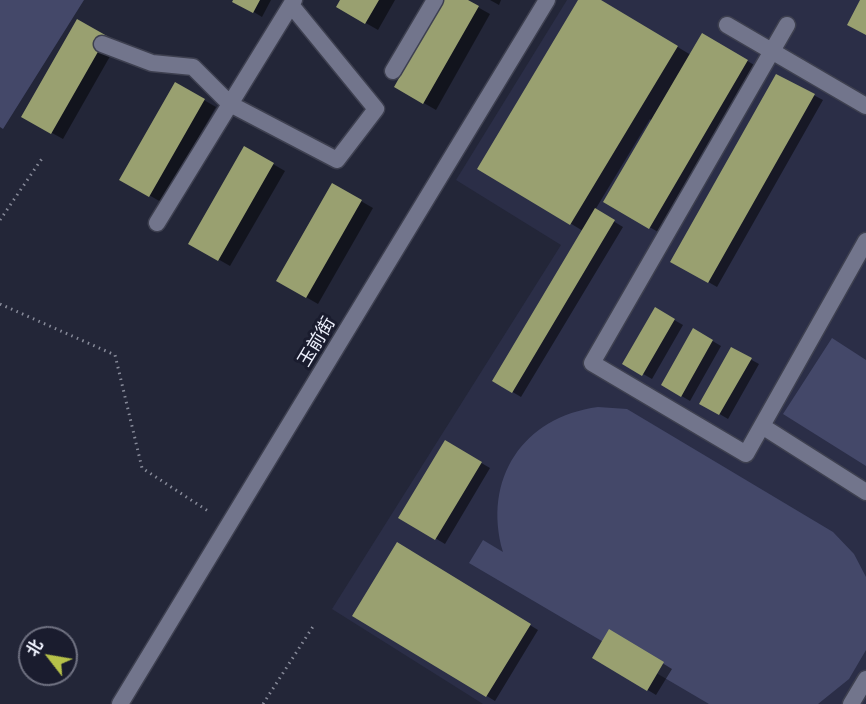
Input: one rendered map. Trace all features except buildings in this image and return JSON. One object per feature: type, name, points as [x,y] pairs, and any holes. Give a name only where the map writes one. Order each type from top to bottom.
[{"type":"street","points":[[393,71],[435,0]]},
{"type":"street","name":"玉前街","points":[[120,704],[547,0]]},
{"type":"street","points":[[102,44],[152,63],[193,67],[230,104],[338,160],[376,108],[293,2],[230,104],[157,223]]},
{"type":"street","points":[[727,25],[866,106]]},
{"type":"street","points":[[788,25],[592,363],[746,454],[866,241]]},
{"type":"street","points":[[762,426],[866,492]]},
{"type":"street","points":[[851,704],[866,679]]},
{"type":"path","points":[[0,220],[43,157]]},
{"type":"path","points":[[0,304],[115,355],[142,468],[208,511]]},
{"type":"path","points":[[265,703],[314,625]]},
{"type":"shaded area","points":[[0,0],[84,0],[3,129],[0,127]]},
{"type":"shaded area","points":[[567,0],[866,0],[866,704],[483,704],[332,609],[561,245],[456,180]]},
{"type":"shaded area","points":[[832,338],[866,360],[866,466],[783,414]]},
{"type":"shaded area","points":[[598,407],[627,409],[833,532],[854,554],[866,577],[866,650],[849,679],[818,704],[709,704],[469,563],[483,540],[503,552],[498,525],[498,500],[504,477],[514,456],[529,438],[549,424],[572,413]]}]
